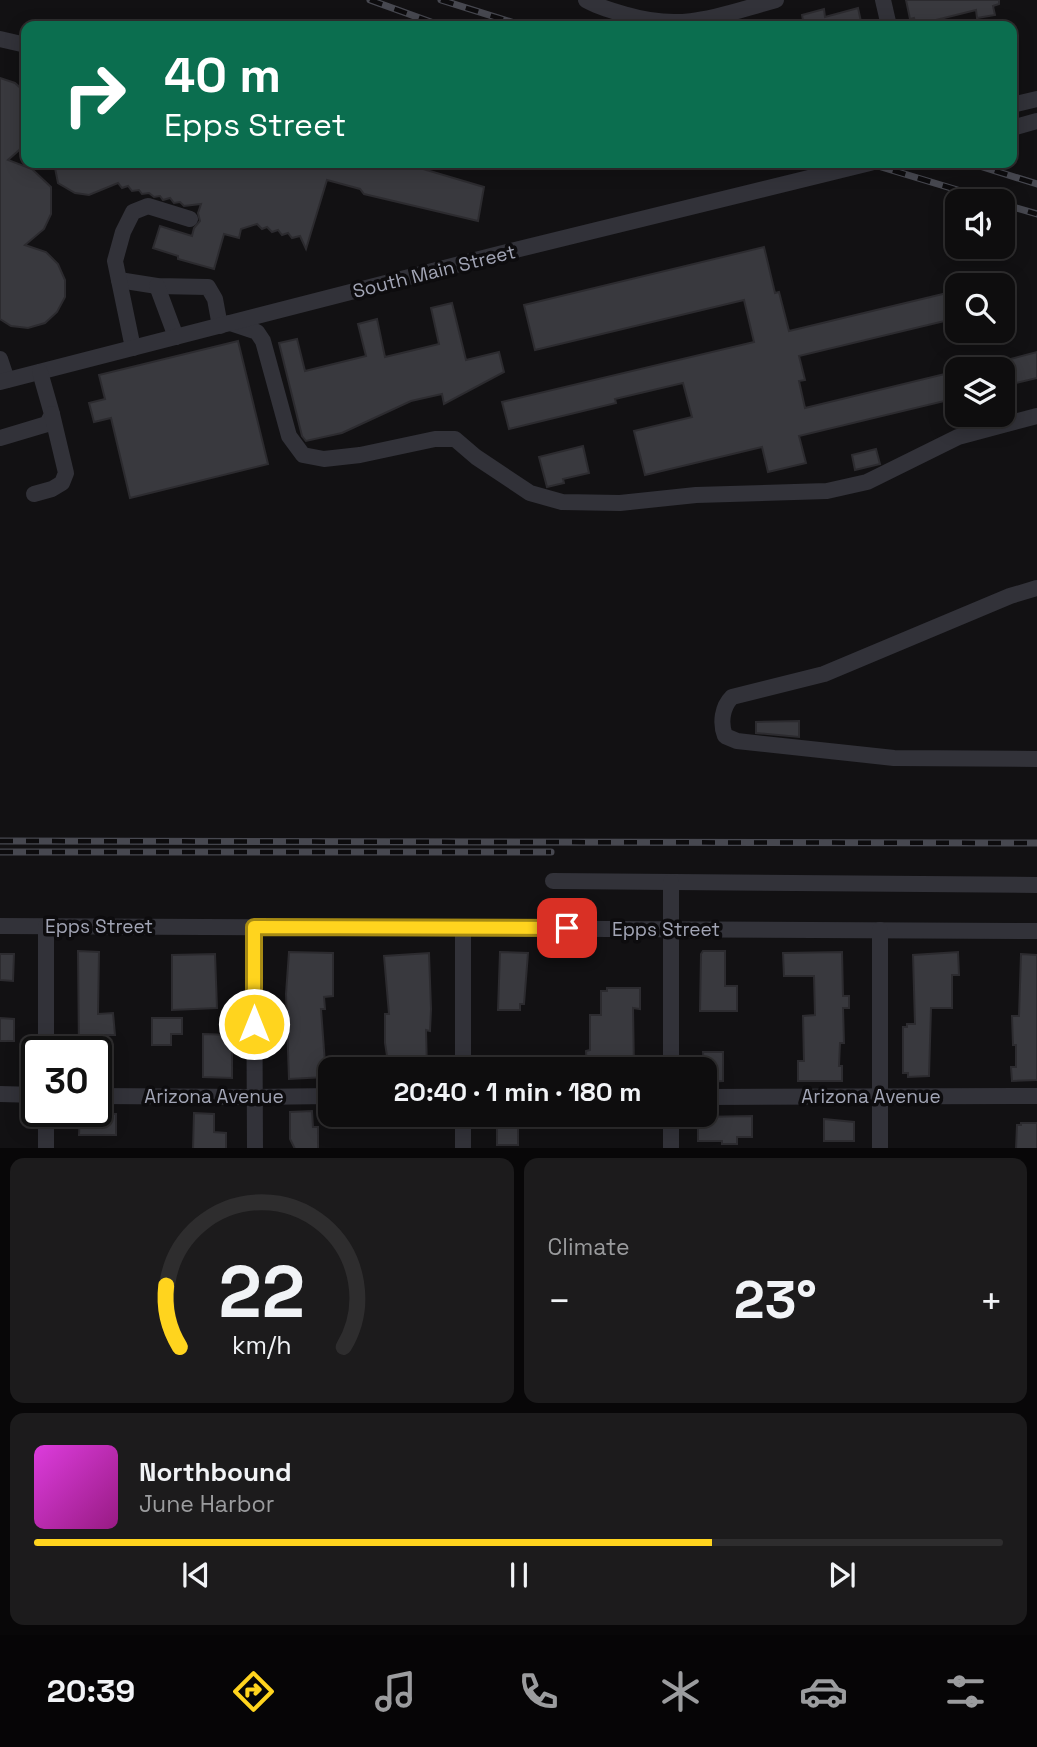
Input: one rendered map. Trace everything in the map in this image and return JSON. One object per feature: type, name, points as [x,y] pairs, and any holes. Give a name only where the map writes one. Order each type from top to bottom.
[{"type":"street","points":[[586,0],[647,21]]},
{"type":"street","points":[[698,21],[776,0]]},
{"type":"street","points":[[883,0],[888,21]]},
{"type":"street","points":[[0,39],[21,44]]},
{"type":"street","points":[[1017,104],[1037,99]]},
{"type":"street","points":[[1017,127],[1037,121]]},
{"type":"street","name":"South Main Street","points":[[4,381],[491,256],[850,168]]},
{"type":"street","points":[[132,348],[115,261],[123,232],[133,212],[148,206],[190,219]]},
{"type":"street","points":[[118,280],[157,286],[208,287],[225,325],[257,332],[263,341],[289,436],[303,455],[324,459],[360,455],[435,439],[454,439],[530,494],[562,502],[620,503],[696,495],[827,491],[866,482],[958,437],[1037,416]]},
{"type":"street","points":[[157,286],[176,337]]},
{"type":"street","points":[[0,359],[4,381]]},
{"type":"street","points":[[34,494],[62,483],[66,473],[40,372]]},
{"type":"street","points":[[0,438],[47,424],[51,414]]},
{"type":"street","points":[[1037,588],[1010,596],[824,674],[732,697],[727,702],[723,721],[725,736],[737,741],[894,758],[1037,759]]},
{"type":"street","points":[[553,881],[1037,886]]},
{"type":"street","points":[[671,882],[671,1057]]},
{"type":"street","name":"Epps Street","points":[[0,926],[1037,931]]},
{"type":"street","points":[[46,1036],[47,926]]},
{"type":"street","points":[[254,927],[255,1148]]},
{"type":"street","points":[[463,928],[463,1057]]},
{"type":"street","points":[[880,930],[880,1148]]},
{"type":"street","points":[[0,1094],[21,1095]]},
{"type":"street","name":"Arizona Avenue","points":[[112,1096],[318,1096]]},
{"type":"street","name":"Arizona Avenue","points":[[717,1097],[1037,1096]]},
{"type":"street","points":[[46,1127],[46,1148]]},
{"type":"street","points":[[463,1127],[463,1148]]},
{"type":"street","points":[[671,1127],[671,1148]]},
{"type":"building","points":[[906,0],[999,0],[999,4],[993,6],[995,15],[977,18],[976,10],[932,21],[910,19]]},
{"type":"building","points":[[858,8],[861,21],[803,21],[802,15],[824,9],[825,17]]},
{"type":"building","points":[[0,78],[15,83],[21,88],[21,148],[8,160],[21,165],[21,168],[32,169],[51,187],[51,214],[44,229],[25,245],[46,252],[58,264],[65,280],[65,297],[57,312],[45,323],[28,328],[11,326],[0,319]]},
{"type":"building","points":[[55,168],[420,168],[484,187],[478,221],[364,194],[360,189],[327,180],[306,249],[300,236],[292,238],[288,233],[282,235],[278,230],[272,232],[257,224],[241,229],[239,238],[224,234],[214,269],[178,259],[178,256],[153,248],[160,226],[192,236],[200,221],[198,213],[201,204],[184,206],[180,202],[174,203],[170,198],[163,200],[160,196],[142,194],[139,190],[132,191],[128,186],[122,188],[118,183],[89,195],[75,193],[58,183]]},
{"type":"building","points":[[764,247],[775,293],[779,292],[789,331],[945,293],[945,321],[799,356],[805,380],[799,381],[805,408],[945,374],[945,401],[799,436],[806,463],[768,472],[762,447],[645,475],[634,431],[692,417],[683,383],[615,399],[616,403],[509,429],[502,402],[754,342],[744,300],[535,350],[524,305]]},
{"type":"building","points":[[452,303],[466,360],[499,352],[504,372],[444,404],[442,394],[411,401],[342,433],[306,441],[302,436],[279,343],[297,339],[305,371],[366,356],[358,324],[377,319],[385,357],[439,344],[431,308]]},
{"type":"building","points":[[238,341],[268,464],[130,498],[111,418],[94,422],[89,403],[105,399],[99,375]]},
{"type":"building","points":[[1037,352],[1037,378],[1015,383],[1015,358]]},
{"type":"building","points":[[583,446],[589,473],[563,479],[564,483],[547,487],[539,457]]},
{"type":"building","points":[[876,449],[880,464],[855,470],[852,455]]},
{"type":"building","points":[[799,721],[799,737],[756,733],[756,722]]},
{"type":"building","points":[[78,951],[99,952],[98,1014],[113,1013],[115,1035],[79,1036]]},
{"type":"building","points":[[703,951],[725,951],[725,986],[737,986],[737,1011],[700,1011]]},
{"type":"building","points":[[289,952],[333,953],[333,996],[324,997],[325,1009],[321,1009],[325,1057],[318,1057],[318,1077],[289,1079],[286,994]]},
{"type":"building","points":[[500,952],[528,953],[524,1004],[520,1004],[520,1010],[498,1010]]},
{"type":"building","points":[[842,952],[843,996],[849,996],[849,1008],[843,1008],[844,1043],[840,1043],[839,1066],[842,1066],[842,1081],[798,1081],[798,1061],[804,1061],[803,1016],[815,1015],[814,976],[784,976],[783,953]]},
{"type":"building","points":[[958,952],[959,975],[952,975],[952,1008],[931,1008],[929,1076],[908,1077],[908,1073],[903,1073],[903,1027],[915,1024],[913,955]]},
{"type":"building","points":[[429,953],[431,1009],[430,1031],[426,1030],[427,1057],[387,1057],[385,1014],[389,1014],[384,956]]},
{"type":"building","points":[[0,954],[14,954],[13,981],[0,980]]},
{"type":"building","points":[[215,954],[217,1008],[172,1010],[172,955]]},
{"type":"building","points":[[1021,954],[1037,955],[1037,1080],[1012,1081],[1011,1067],[1016,1067],[1016,1045],[1013,1045],[1012,1016],[1019,1016]]},
{"type":"building","points":[[607,988],[640,988],[640,1009],[633,1008],[634,1057],[586,1057],[586,1051],[590,1050],[590,1015],[601,1015],[601,991],[607,991]]},
{"type":"building","points":[[0,1018],[14,1019],[14,1041],[0,1041]]},
{"type":"building","points":[[152,1018],[182,1018],[182,1034],[171,1034],[171,1045],[152,1045]]},
{"type":"building","points":[[203,1034],[232,1035],[232,1078],[203,1077]]},
{"type":"building","points":[[703,1052],[723,1052],[723,1081],[717,1081],[717,1057],[703,1057]]},
{"type":"building","points":[[312,1111],[313,1127],[318,1127],[318,1148],[294,1148],[290,1139],[290,1112]]},
{"type":"building","points":[[194,1113],[214,1114],[214,1132],[226,1133],[226,1148],[193,1148]]},
{"type":"building","points":[[112,1114],[116,1114],[116,1135],[79,1135],[79,1127],[112,1127]]},
{"type":"building","points":[[752,1116],[752,1137],[737,1137],[737,1144],[698,1141],[698,1127],[717,1127],[717,1117]]},
{"type":"building","points":[[824,1119],[854,1122],[854,1141],[824,1141]]},
{"type":"building","points":[[1037,1123],[1037,1148],[1016,1148],[1017,1125]]},
{"type":"building","points":[[497,1127],[518,1127],[518,1145],[497,1145]]},
{"type":"railway","points":[[370,0],[428,21]]},
{"type":"railway","points":[[441,0],[508,21]]},
{"type":"railway","points":[[885,168],[954,189]]},
{"type":"railway","points":[[986,168],[1037,184]]},
{"type":"railway","points":[[1015,208],[1037,214]]},
{"type":"railway","points":[[0,841],[1037,843]]},
{"type":"railway","points":[[0,852],[551,852]]},
{"type":"route","points":[[254,1024],[254,927],[567,928]]}]
